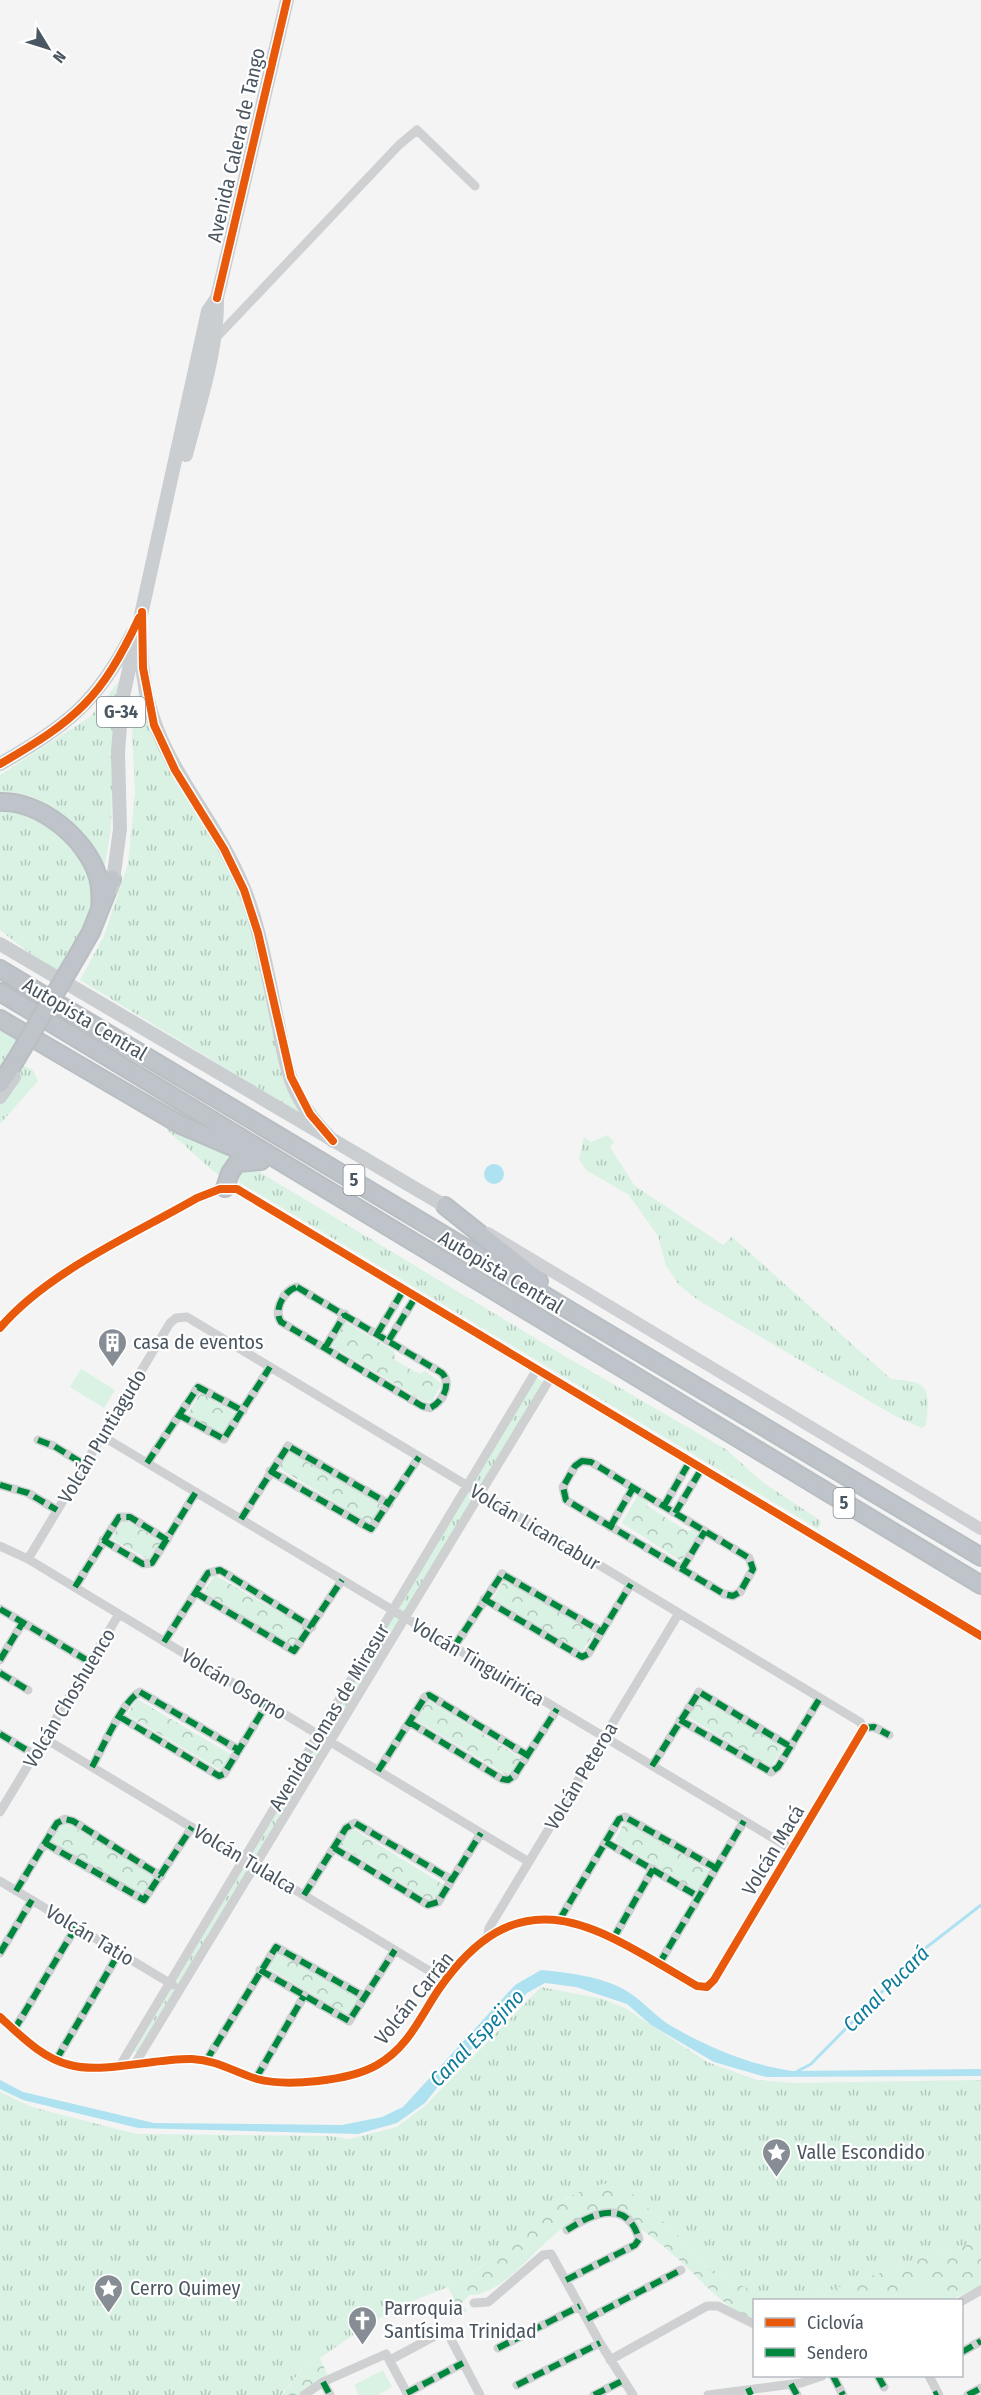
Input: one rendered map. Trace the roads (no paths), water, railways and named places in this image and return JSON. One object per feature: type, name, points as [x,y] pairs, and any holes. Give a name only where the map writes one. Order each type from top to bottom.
[{"type":"highway","points":[[0,801],[20,803],[38,810],[74,839],[95,869],[100,884],[100,909]]},
{"type":"highway","points":[[0,1084],[17,1065],[80,960],[112,879]]},
{"type":"highway","name":"Autopista Central","points":[[0,969],[981,1557]]},
{"type":"highway","name":"Autopista Central","points":[[0,992],[981,1585]]},
{"type":"highway","points":[[0,1019],[181,1125],[215,1141],[283,1165]]},
{"type":"highway","points":[[225,1188],[233,1168],[241,1161],[283,1165]]},
{"type":"highway","points":[[445,1206],[614,1336]]},
{"type":"main road","name":"Avenida Calera de Tango","points":[[152,572],[180,480],[213,341],[217,298],[287,0]]},
{"type":"main road","name":"Avenida Calera de Tango","points":[[80,960],[106,912],[120,829],[120,714],[208,311],[217,298]]},
{"type":"main road","points":[[0,764],[52,734],[81,709],[112,670],[142,612]]},
{"type":"main road","points":[[142,612],[143,668],[154,724],[175,770],[224,849],[244,890],[258,933],[291,1077],[310,1114],[333,1141]]},
{"type":"main road","points":[[0,944],[445,1206],[981,1529]]},
{"type":"main road","points":[[0,1097],[17,1065]]},
{"type":"street","points":[[213,341],[399,145],[417,130],[475,186]]},
{"type":"street","points":[[0,1328],[27,1301],[56,1279],[197,1198],[225,1188],[247,1194],[981,1636]]},
{"type":"street","points":[[294,1287],[300,1288],[345,1314],[445,1376],[447,1387],[435,1406],[430,1408],[422,1406],[325,1348],[279,1319],[278,1310],[288,1292],[294,1287]]},
{"type":"street","points":[[377,1334],[404,1289]]},
{"type":"street","points":[[389,1340],[416,1296]]},
{"type":"street","points":[[325,1348],[345,1314]]},
{"type":"street","name":"Volcán Licancabur","points":[[179,1317],[190,1319],[860,1722],[864,1728],[878,1728],[889,1735]]},
{"type":"street","name":"Volcán Puntiagudo","points":[[28,1559],[170,1323],[179,1317]]},
{"type":"street","points":[[179,1415],[224,1439],[270,1367]]},
{"type":"street","name":"Avenida Lomas de Mirasur","points":[[121,2064],[537,1369]]},
{"type":"street","name":"Avenida Lomas de Mirasur","points":[[136,2062],[551,1377]]},
{"type":"street","points":[[147,1463],[198,1386],[243,1411]]},
{"type":"street","name":"Volcán Tinguiririca","points":[[102,1436],[793,1851]]},
{"type":"street","points":[[38,1440],[54,1446],[85,1465]]},
{"type":"street","points":[[241,1519],[285,1447],[291,1446],[389,1504]]},
{"type":"street","points":[[270,1471],[367,1529],[376,1526],[418,1457]]},
{"type":"street","points":[[585,1460],[664,1506],[749,1558],[752,1563],[752,1572],[740,1592],[730,1596],[566,1500],[563,1494],[564,1484],[577,1464],[585,1460]]},
{"type":"street","points":[[664,1506],[690,1461]]},
{"type":"street","points":[[675,1513],[702,1468]]},
{"type":"street","points":[[0,1485],[28,1493],[57,1510]]},
{"type":"street","points":[[610,1527],[633,1488]]},
{"type":"street","points":[[103,1540],[146,1565],[154,1561],[196,1492]]},
{"type":"street","points":[[75,1587],[115,1520],[124,1515],[167,1540]]},
{"type":"street","points":[[682,1569],[705,1531]]},
{"type":"street","name":"Volcán Osorno","points":[[0,1546],[28,1559],[75,1587],[529,1862]]},
{"type":"street","points":[[164,1642],[208,1573],[220,1570],[312,1627]]},
{"type":"street","points":[[454,1647],[498,1577],[505,1574],[602,1632]]},
{"type":"street","points":[[196,1593],[292,1651],[297,1650],[342,1580]]},
{"type":"street","points":[[484,1599],[579,1657],[588,1654],[631,1584]]},
{"type":"street","points":[[0,1609],[90,1662]]},
{"type":"street","name":"Volcán Peteroa","points":[[487,1940],[488,1931],[679,1613]]},
{"type":"street","name":"Volcán Choshuenco","points":[[0,1812],[119,1614]]},
{"type":"street","points":[[0,1660],[22,1622]]},
{"type":"street","points":[[0,1673],[28,1690]]},
{"type":"street","points":[[92,1767],[120,1717],[135,1694],[140,1692],[239,1750]]},
{"type":"street","points":[[652,1766],[695,1695],[701,1692],[791,1747]]},
{"type":"street","points":[[378,1771],[425,1697],[429,1695],[527,1755]]},
{"type":"street","points":[[680,1720],[769,1771],[776,1770],[820,1698]]},
{"type":"street","points":[[120,1717],[219,1776],[224,1774],[267,1704]]},
{"type":"street","points":[[409,1722],[502,1779],[508,1780],[514,1776],[557,1709]]},
{"type":"street","name":"Volcán Macá","points":[[707,1987],[714,1980],[793,1851],[864,1728]]},
{"type":"street","points":[[0,1734],[34,1755]]},
{"type":"street","name":"Volcán Tulalca","points":[[45,1738],[446,1981]]},
{"type":"street","points":[[560,1919],[619,1819],[628,1817],[716,1868]]},
{"type":"street","points":[[16,1891],[57,1823],[64,1819],[73,1821],[161,1876]]},
{"type":"street","points":[[659,1964],[744,1821]]},
{"type":"street","points":[[304,1895],[349,1825],[358,1824],[452,1880]]},
{"type":"street","points":[[45,1843],[144,1900],[192,1827]]},
{"type":"street","points":[[334,1848],[428,1905],[436,1905],[481,1833]]},
{"type":"street","points":[[606,1842],[699,1897]]},
{"type":"street","points":[[613,1939],[653,1869]]},
{"type":"street","name":"Volcán Tatio","points":[[0,1881],[180,1990]]},
{"type":"street","points":[[0,1953],[32,1900]]},
{"type":"street","name":"Volcán Carrán","points":[[0,2018],[33,2046],[56,2060],[85,2067],[136,2062],[206,2061],[223,2064],[256,2078],[293,2083],[353,2074],[373,2067],[404,2044],[446,1981],[487,1940],[521,1923],[560,1919],[587,1926],[697,1986],[707,1987]]},
{"type":"street","points":[[14,2030],[76,1927]]},
{"type":"street","points":[[206,2061],[272,1951],[279,1947],[365,1997]]},
{"type":"street","points":[[260,1970],[346,2021],[352,2018],[394,1950]]},
{"type":"street","points":[[56,2060],[119,1953]]},
{"type":"street","points":[[256,2078],[304,1996]]},
{"type":"street","points":[[566,2280],[635,2245],[639,2239],[633,2226],[615,2212],[597,2213],[567,2230]]},
{"type":"street","points":[[474,2303],[488,2302],[547,2253],[555,2259],[625,2387],[633,2395]]},
{"type":"street","points":[[587,2319],[681,2270]]},
{"type":"street","points":[[963,2300],[981,2290]]},
{"type":"street","points":[[498,2348],[580,2306]]},
{"type":"street","points":[[610,2360],[707,2306],[718,2306],[753,2324]]},
{"type":"street","points":[[304,2395],[323,2382],[388,2357],[446,2330],[480,2395]]},
{"type":"street","points":[[963,2351],[981,2341]]},
{"type":"street","points":[[517,2385],[600,2343]]},
{"type":"street","points":[[388,2357],[407,2394],[463,2363]]},
{"type":"street","points":[[708,2395],[750,2392],[818,2377]]},
{"type":"street","points":[[834,2377],[843,2395]]},
{"type":"street","points":[[879,2377],[884,2387]]},
{"type":"street","points":[[929,2377],[937,2394]]},
{"type":"street","points":[[323,2382],[330,2395]]},
{"type":"street","points":[[791,2384],[797,2395]]},
{"type":"street","points":[[594,2395],[625,2387]]},
{"type":"street","points":[[968,2395],[981,2388]]},
{"type":"water","points":[[490,1164],[498,1164],[504,1170],[504,1178],[498,1184],[490,1184],[484,1178],[484,1170]]},
{"type":"water","name":"Canal Espejino","points":[[541,1970],[584,1976],[616,1985],[668,2024],[697,2040],[744,2059],[776,2068],[792,2071],[981,2069],[981,2076],[766,2077],[714,2062],[651,2025],[627,2004],[576,1987],[545,1983],[527,1993],[452,2069],[425,2103],[397,2123],[358,2134],[138,2128],[23,2100],[0,2089],[0,2080],[23,2092],[154,2123],[342,2125],[382,2117],[403,2107],[515,1985]]},
{"type":"waterway","name":"Canal Pucará","points":[[796,2072],[811,2064],[923,1950],[981,1905]]},
{"type":"place","name":"casa de eventos","points":[[112,1368]]},
{"type":"place","name":"Valle Escondido","points":[[776,2178]]},
{"type":"place","name":"Cerro Quimey","points":[[109,2314]]},
{"type":"place","name":"Parroquia Santísima Trinidad","points":[[363,2346]]}]
